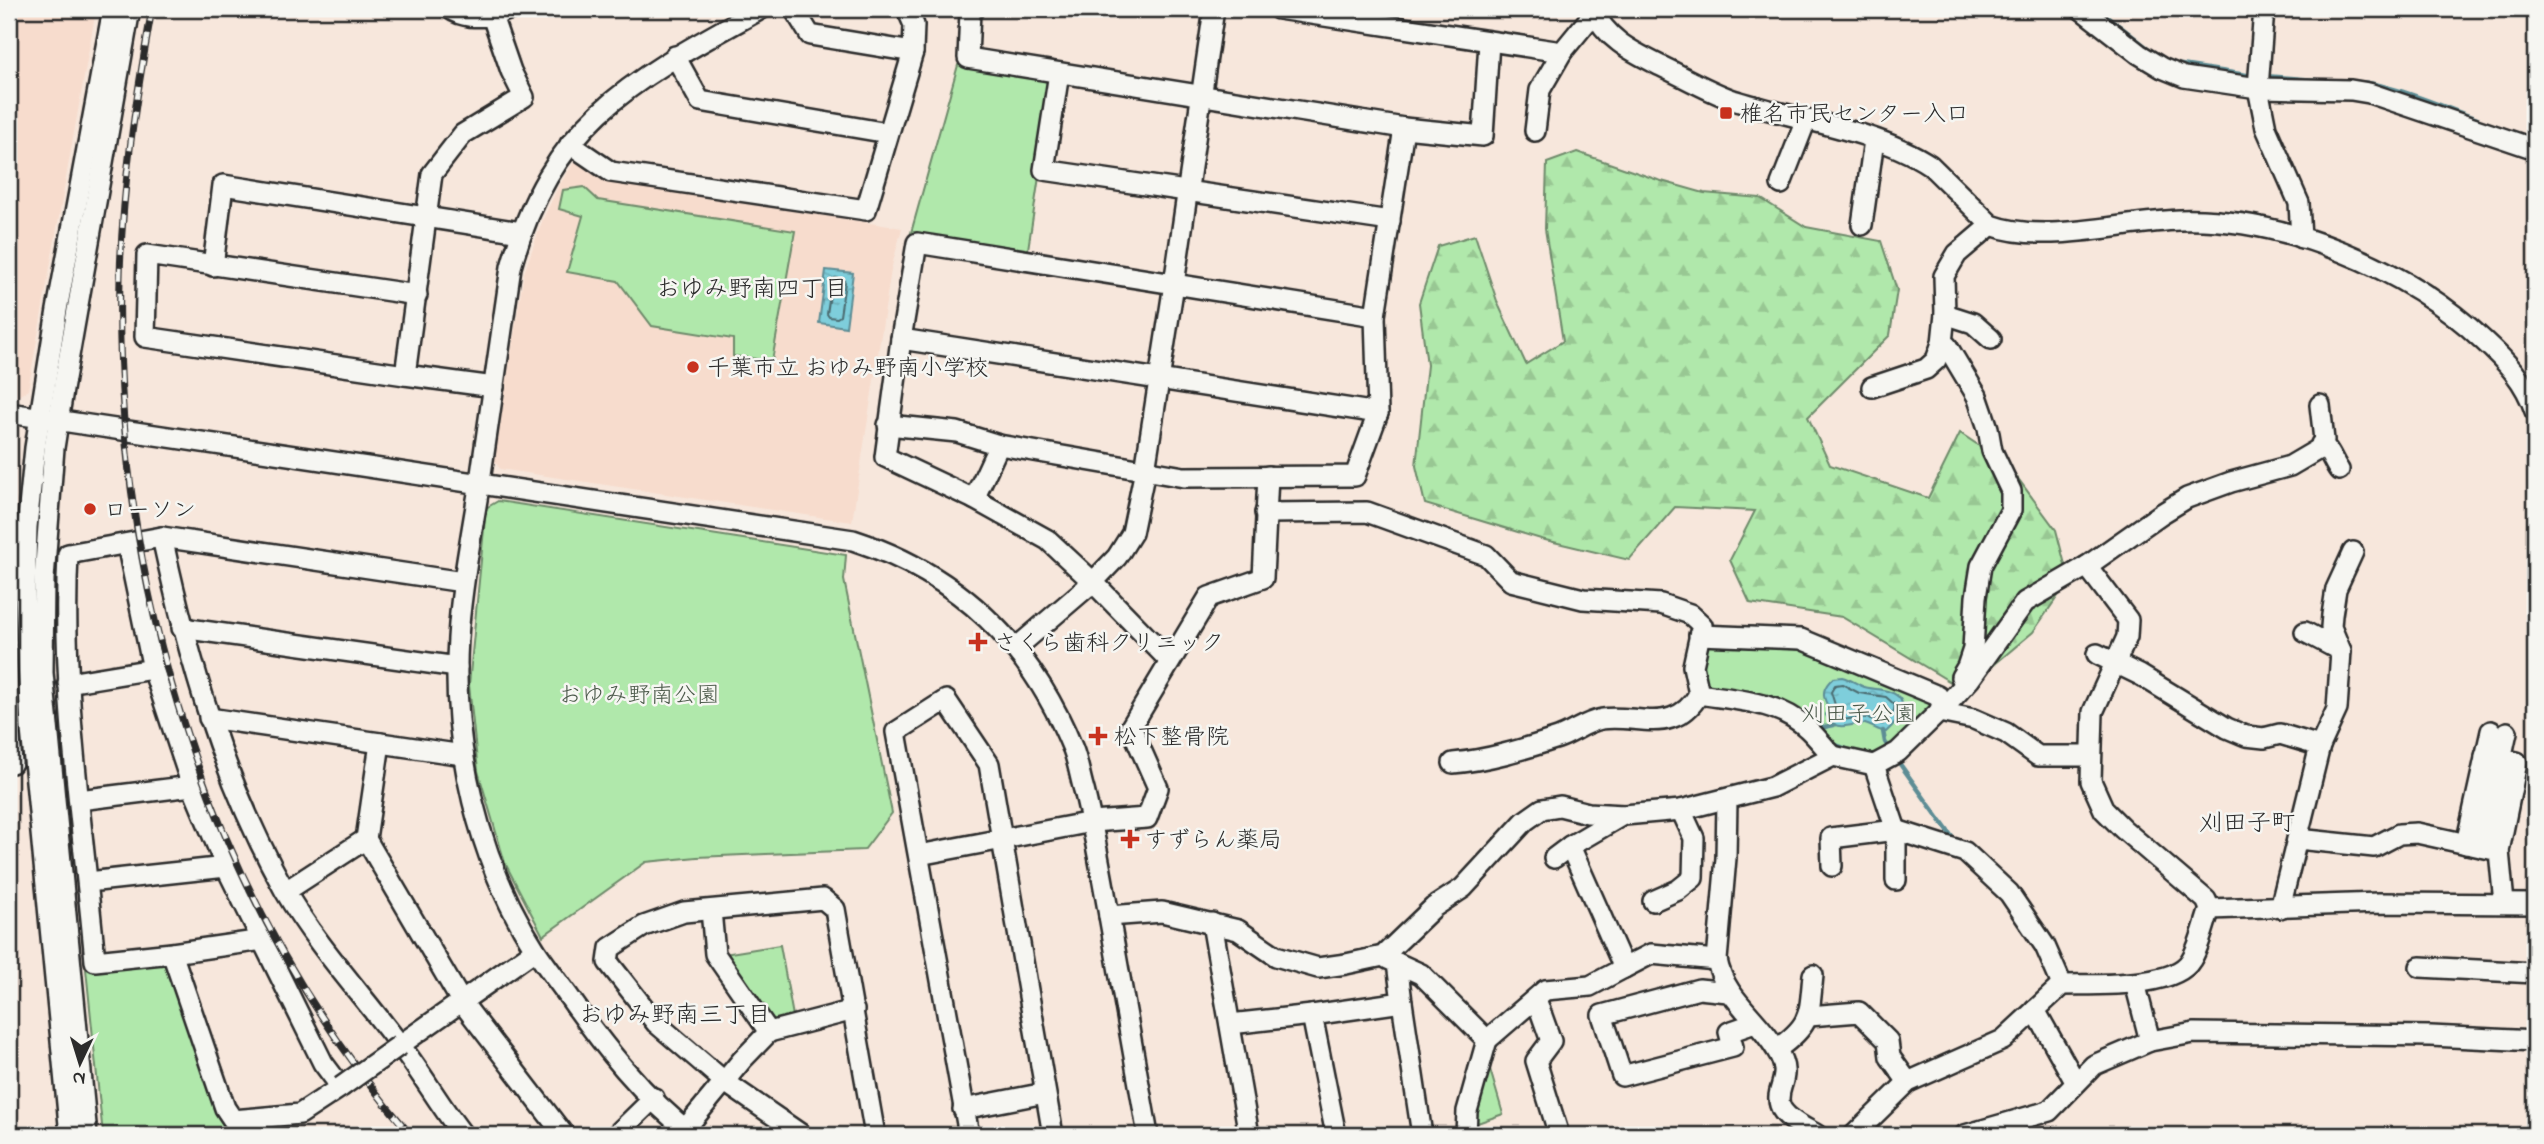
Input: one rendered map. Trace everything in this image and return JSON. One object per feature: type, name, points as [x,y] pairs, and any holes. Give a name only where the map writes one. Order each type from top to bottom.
[{"type":"street","points":[[70,1135],[27,675],[26,559],[38,418],[113,9]]},
{"type":"street","points":[[87,1135],[43,673],[44,579],[58,420],[130,9]]},
{"type":"street","points":[[405,375],[432,174],[463,134],[524,97],[511,71],[502,12],[475,18],[457,14],[450,9]]},
{"type":"street","points":[[761,9],[675,56],[611,100],[570,144],[544,183],[521,232],[511,267],[463,582],[457,667],[463,755],[489,854],[514,910],[536,950],[578,1010],[618,1060],[689,1132],[724,1082],[769,1032],[853,1010]]},
{"type":"street","points":[[794,9],[810,35],[913,52]]},
{"type":"street","points":[[570,144],[611,172],[866,209],[913,52],[914,25],[907,9]]},
{"type":"street","points":[[974,9],[970,11],[968,58],[1404,128],[1483,136],[1489,42]]},
{"type":"street","points":[[1016,648],[1093,582],[1117,557],[1132,533],[1145,470],[1214,9]]},
{"type":"street","points":[[1278,9],[1562,52]]},
{"type":"street","points":[[2081,9],[2139,54],[2162,68],[2184,76],[2260,78],[2369,93],[2535,149]]},
{"type":"street","points":[[2264,9],[2260,78],[2266,128],[2299,203],[2301,238]]},
{"type":"street","points":[[1535,131],[1540,90],[1562,52],[1594,11],[1604,28],[1633,52],[1731,99],[1874,140],[1908,153],[1930,165],[1991,225],[2022,233],[2040,234],[2179,220],[2224,221],[2301,238],[2347,253],[2391,274],[2455,314],[2513,369],[2531,398],[2535,411]]},
{"type":"street","points":[[675,56],[700,102],[888,133]]},
{"type":"street","points":[[1059,74],[1044,170],[1390,221]]},
{"type":"street","points":[[1781,184],[1806,120]]},
{"type":"street","points":[[888,425],[957,432],[999,445],[1184,477],[1355,476],[1378,414],[1375,316],[1404,128]]},
{"type":"street","points":[[1862,225],[1874,140]]},
{"type":"street","points":[[213,266],[223,185],[521,232]]},
{"type":"street","points":[[1872,387],[1926,369],[1936,360],[1942,343],[1945,314],[1944,276],[1957,254],[1991,225]]},
{"type":"street","points":[[1170,661],[1048,540],[974,499],[885,457],[901,339],[918,243],[1375,316]]},
{"type":"street","points":[[417,295],[147,256],[145,337],[494,387]]},
{"type":"street","points":[[1945,314],[1973,323],[1991,339]]},
{"type":"street","points":[[901,339],[1378,414]]},
{"type":"street","points":[[1699,694],[1759,703],[1789,715],[1806,727],[1833,756],[1859,764],[1874,765],[1898,752],[1940,708],[1967,667],[1973,649],[1981,566],[2011,510],[2011,491],[1992,451],[1989,428],[1977,396],[1947,346],[1942,343]]},
{"type":"street","points":[[1940,708],[1970,679],[2025,602],[2087,566],[2187,498],[2231,482],[2290,466],[2319,449],[2324,440],[2320,405]]},
{"type":"street","points":[[9,413],[853,540],[885,551],[928,572],[977,608],[1016,648],[1049,699],[1074,751],[1092,822],[1149,1135]]},
{"type":"street","points":[[2321,444],[2325,446],[2339,470]]},
{"type":"street","points":[[974,499],[999,445]]},
{"type":"street","points":[[919,855],[1092,822],[1146,818],[1158,788],[1131,727],[1209,597],[1263,578],[1268,476]]},
{"type":"street","points":[[1265,513],[1367,512],[1412,531],[1486,555],[1511,581],[1583,599],[1661,604],[1690,614],[1702,625],[1692,666],[1699,694]]},
{"type":"street","points":[[263,940],[95,961],[68,683],[65,611],[68,554],[162,537],[463,582]]},
{"type":"street","points":[[162,537],[182,628],[209,718],[247,817],[286,891],[318,941],[400,1045],[463,1135]]},
{"type":"street","points":[[127,544],[153,669],[192,786],[226,867],[323,1063],[341,1087]]},
{"type":"street","points":[[2280,908],[2320,746],[2337,709],[2341,651],[2331,627],[2332,615],[2336,589],[2353,552]]},
{"type":"street","points":[[1854,1135],[1908,1082],[2003,1040],[2062,985],[2135,983],[2173,975],[2191,962],[2210,909],[2206,900],[2104,810],[2091,781],[2093,712],[2127,637],[2128,620],[2087,566]]},
{"type":"street","points":[[182,628],[457,667]]},
{"type":"street","points":[[2305,632],[2341,651]]},
{"type":"street","points":[[1699,635],[1801,639],[1938,696],[1940,708]]},
{"type":"street","points":[[2097,654],[2140,675],[2227,728],[2246,736],[2264,738],[2280,734],[2320,746]]},
{"type":"street","points":[[68,683],[153,669]]},
{"type":"street","points":[[1453,763],[1483,760],[1559,737],[1592,721],[1605,718],[1668,720],[1687,710],[1699,694]]},
{"type":"street","points":[[968,1135],[895,732],[946,699],[989,764],[1052,1135]]},
{"type":"street","points":[[1940,708],[2006,733],[2038,756],[2091,756]]},
{"type":"street","points":[[209,718],[463,755]]},
{"type":"street","points":[[9,729],[12,763],[9,762]]},
{"type":"street","points":[[2499,732],[2482,848],[2504,903]]},
{"type":"street","points":[[380,743],[366,839],[461,1001],[564,1135]]},
{"type":"street","points":[[1390,960],[1434,907],[1463,888],[1525,821],[1542,809],[1560,806],[1588,813],[1624,815],[1681,810],[1772,787],[1833,756]]},
{"type":"street","points":[[2482,848],[2517,762],[2494,758]]},
{"type":"street","points":[[1874,765],[1896,830],[1896,880]]},
{"type":"street","points":[[79,800],[192,786]]},
{"type":"street","points":[[1727,800],[1726,858],[1717,960],[1728,992],[1777,1049],[1786,1069],[1779,1097],[1780,1107],[1788,1117],[1817,1135]]},
{"type":"street","points":[[1653,901],[1678,890],[1693,878],[1694,838],[1681,810]]},
{"type":"street","points":[[1624,815],[1562,852],[1624,968]]},
{"type":"street","points":[[1832,866],[1831,838],[1896,830],[1965,852],[2009,893],[2045,946],[2062,985]]},
{"type":"street","points":[[2298,839],[2374,847],[2399,834],[2417,833],[2482,848]]},
{"type":"street","points":[[286,891],[366,839]]},
{"type":"street","points":[[1695,857],[1726,858]]},
{"type":"street","points":[[88,882],[226,867]]},
{"type":"street","points":[[802,1135],[724,1082],[656,1023],[608,962],[610,948],[644,926],[684,912],[823,899],[835,909],[875,1135]]},
{"type":"street","points":[[2210,909],[2378,903],[2535,904]]},
{"type":"street","points":[[711,910],[715,954],[769,1032]]},
{"type":"street","points":[[1110,916],[1162,912],[1212,923],[1238,930],[1276,956],[1318,968],[1390,960],[1421,974],[1487,1040]]},
{"type":"street","points":[[1212,923],[1249,1135]]},
{"type":"street","points":[[172,953],[225,1108],[233,1120],[300,1114],[536,950]]},
{"type":"street","points":[[1466,1135],[1467,1111],[1487,1040],[1545,990],[1590,986],[1651,954],[1717,960]]},
{"type":"street","points":[[1390,960],[1402,1002],[1422,1135]]},
{"type":"street","points":[[2420,967],[2535,973]]},
{"type":"street","points":[[1777,1049],[1797,1035],[1809,1016],[1812,975]]},
{"type":"street","points":[[2135,983],[2150,1041]]},
{"type":"street","points":[[1728,992],[1699,989],[1602,1015],[1622,1076],[1733,1047],[1728,1032],[1755,1023]]},
{"type":"street","points":[[1536,999],[1551,1041],[1536,1060],[1559,1135]]},
{"type":"street","points":[[1230,1024],[1402,1002]]},
{"type":"street","points":[[2035,1010],[2076,1083]]},
{"type":"street","points":[[1809,1016],[1859,1012],[1888,1041],[1890,1057],[1908,1082]]},
{"type":"street","points":[[1312,1015],[1336,1135]]},
{"type":"street","points":[[1965,1135],[2049,1111],[2094,1065],[2150,1041],[2194,1033],[2431,1036],[2535,1041]]},
{"type":"street","points":[[963,1109],[1045,1093]]},
{"type":"street","points":[[616,1135],[654,1098]]},
{"type":"shaded area","points":[[9,9],[96,10],[28,390],[15,398],[9,397]]},
{"type":"shaded area","name":"千葉市立 おゆみ野南小学校","points":[[575,161],[606,182],[902,228],[891,270],[852,522],[500,469],[494,460],[524,273],[543,219],[558,187]]},
{"type":"green space","points":[[958,65],[1054,78],[1027,256],[909,240]]},
{"type":"green space","points":[[1577,152],[1704,193],[1760,198],[1806,227],[1881,241],[1897,290],[1890,335],[1808,417],[1830,465],[1928,498],[1960,433],[2008,465],[2056,530],[2069,580],[2033,632],[1964,690],[1842,617],[1750,603],[1730,560],[1755,511],[1675,507],[1629,560],[1541,539],[1425,504],[1416,466],[1427,365],[1419,303],[1438,246],[1475,235],[1498,304],[1526,364],[1563,341],[1545,229],[1547,163]]},
{"type":"green space","points":[[584,187],[598,200],[795,231],[772,361],[733,356],[733,339],[652,326],[618,281],[567,272],[583,216],[559,209],[563,190]]},
{"type":"green space","name":"おゆみ野南公園","points":[[498,501],[846,555],[844,580],[892,813],[864,850],[697,857],[646,862],[543,936],[505,863],[478,771],[469,685],[486,508]]},
{"type":"green space","name":"刈田子公園","points":[[1704,640],[1800,643],[1935,699],[1933,709],[1919,727],[1866,761],[1829,747],[1807,722],[1702,688],[1698,675]]},
{"type":"green space","points":[[780,945],[793,1016],[770,1022],[724,954]]},
{"type":"green space","points":[[168,957],[231,1135],[103,1135],[86,969]]},
{"type":"green space","points":[[1487,1059],[1503,1114],[1472,1125]]},
{"type":"water","points":[[826,270],[853,273],[846,327],[819,323]]},
{"type":"water","points":[[1842,677],[1865,687],[1890,692],[1901,700],[1899,717],[1886,732],[1865,724],[1839,726],[1830,721],[1826,715],[1828,706],[1824,691],[1833,678]]},
{"type":"waterway","points":[[2098,9],[2149,49]]},
{"type":"waterway","points":[[2175,64],[2253,76]]},
{"type":"waterway","points":[[2265,76],[2316,80]]},
{"type":"waterway","points":[[2356,82],[2383,86],[2477,119]]},
{"type":"waterway","points":[[1819,728],[1834,725]]},
{"type":"waterway","points":[[1883,731],[1890,750]]},
{"type":"waterway","points":[[1831,743],[1852,751]]},
{"type":"waterway","points":[[1897,760],[1955,841]]},
{"type":"railway","points":[[152,9],[131,143],[120,277],[122,392],[134,508],[155,622],[187,733],[228,842],[279,945],[340,1044],[411,1135]]},
{"type":"place","name":"椎名市民センター入口","points":[[1726,113]]},
{"type":"place","name":"千葉市立 おゆみ野南小学校","points":[[693,367]]},
{"type":"place","name":"ローソン","points":[[90,509]]},
{"type":"place","name":"さくら歯科クリニック","points":[[978,642]]},
{"type":"place","name":"松下整骨院","points":[[1098,736]]},
{"type":"place","name":"すずらん薬局","points":[[1130,839]]},
{"type":"district","name":"おゆみ野南四丁目","points":[[752,288]]},
{"type":"district","name":"刈田子町","points":[[2247,822]]},
{"type":"district","name":"おゆみ野南三丁目","points":[[675,1014]]}]
